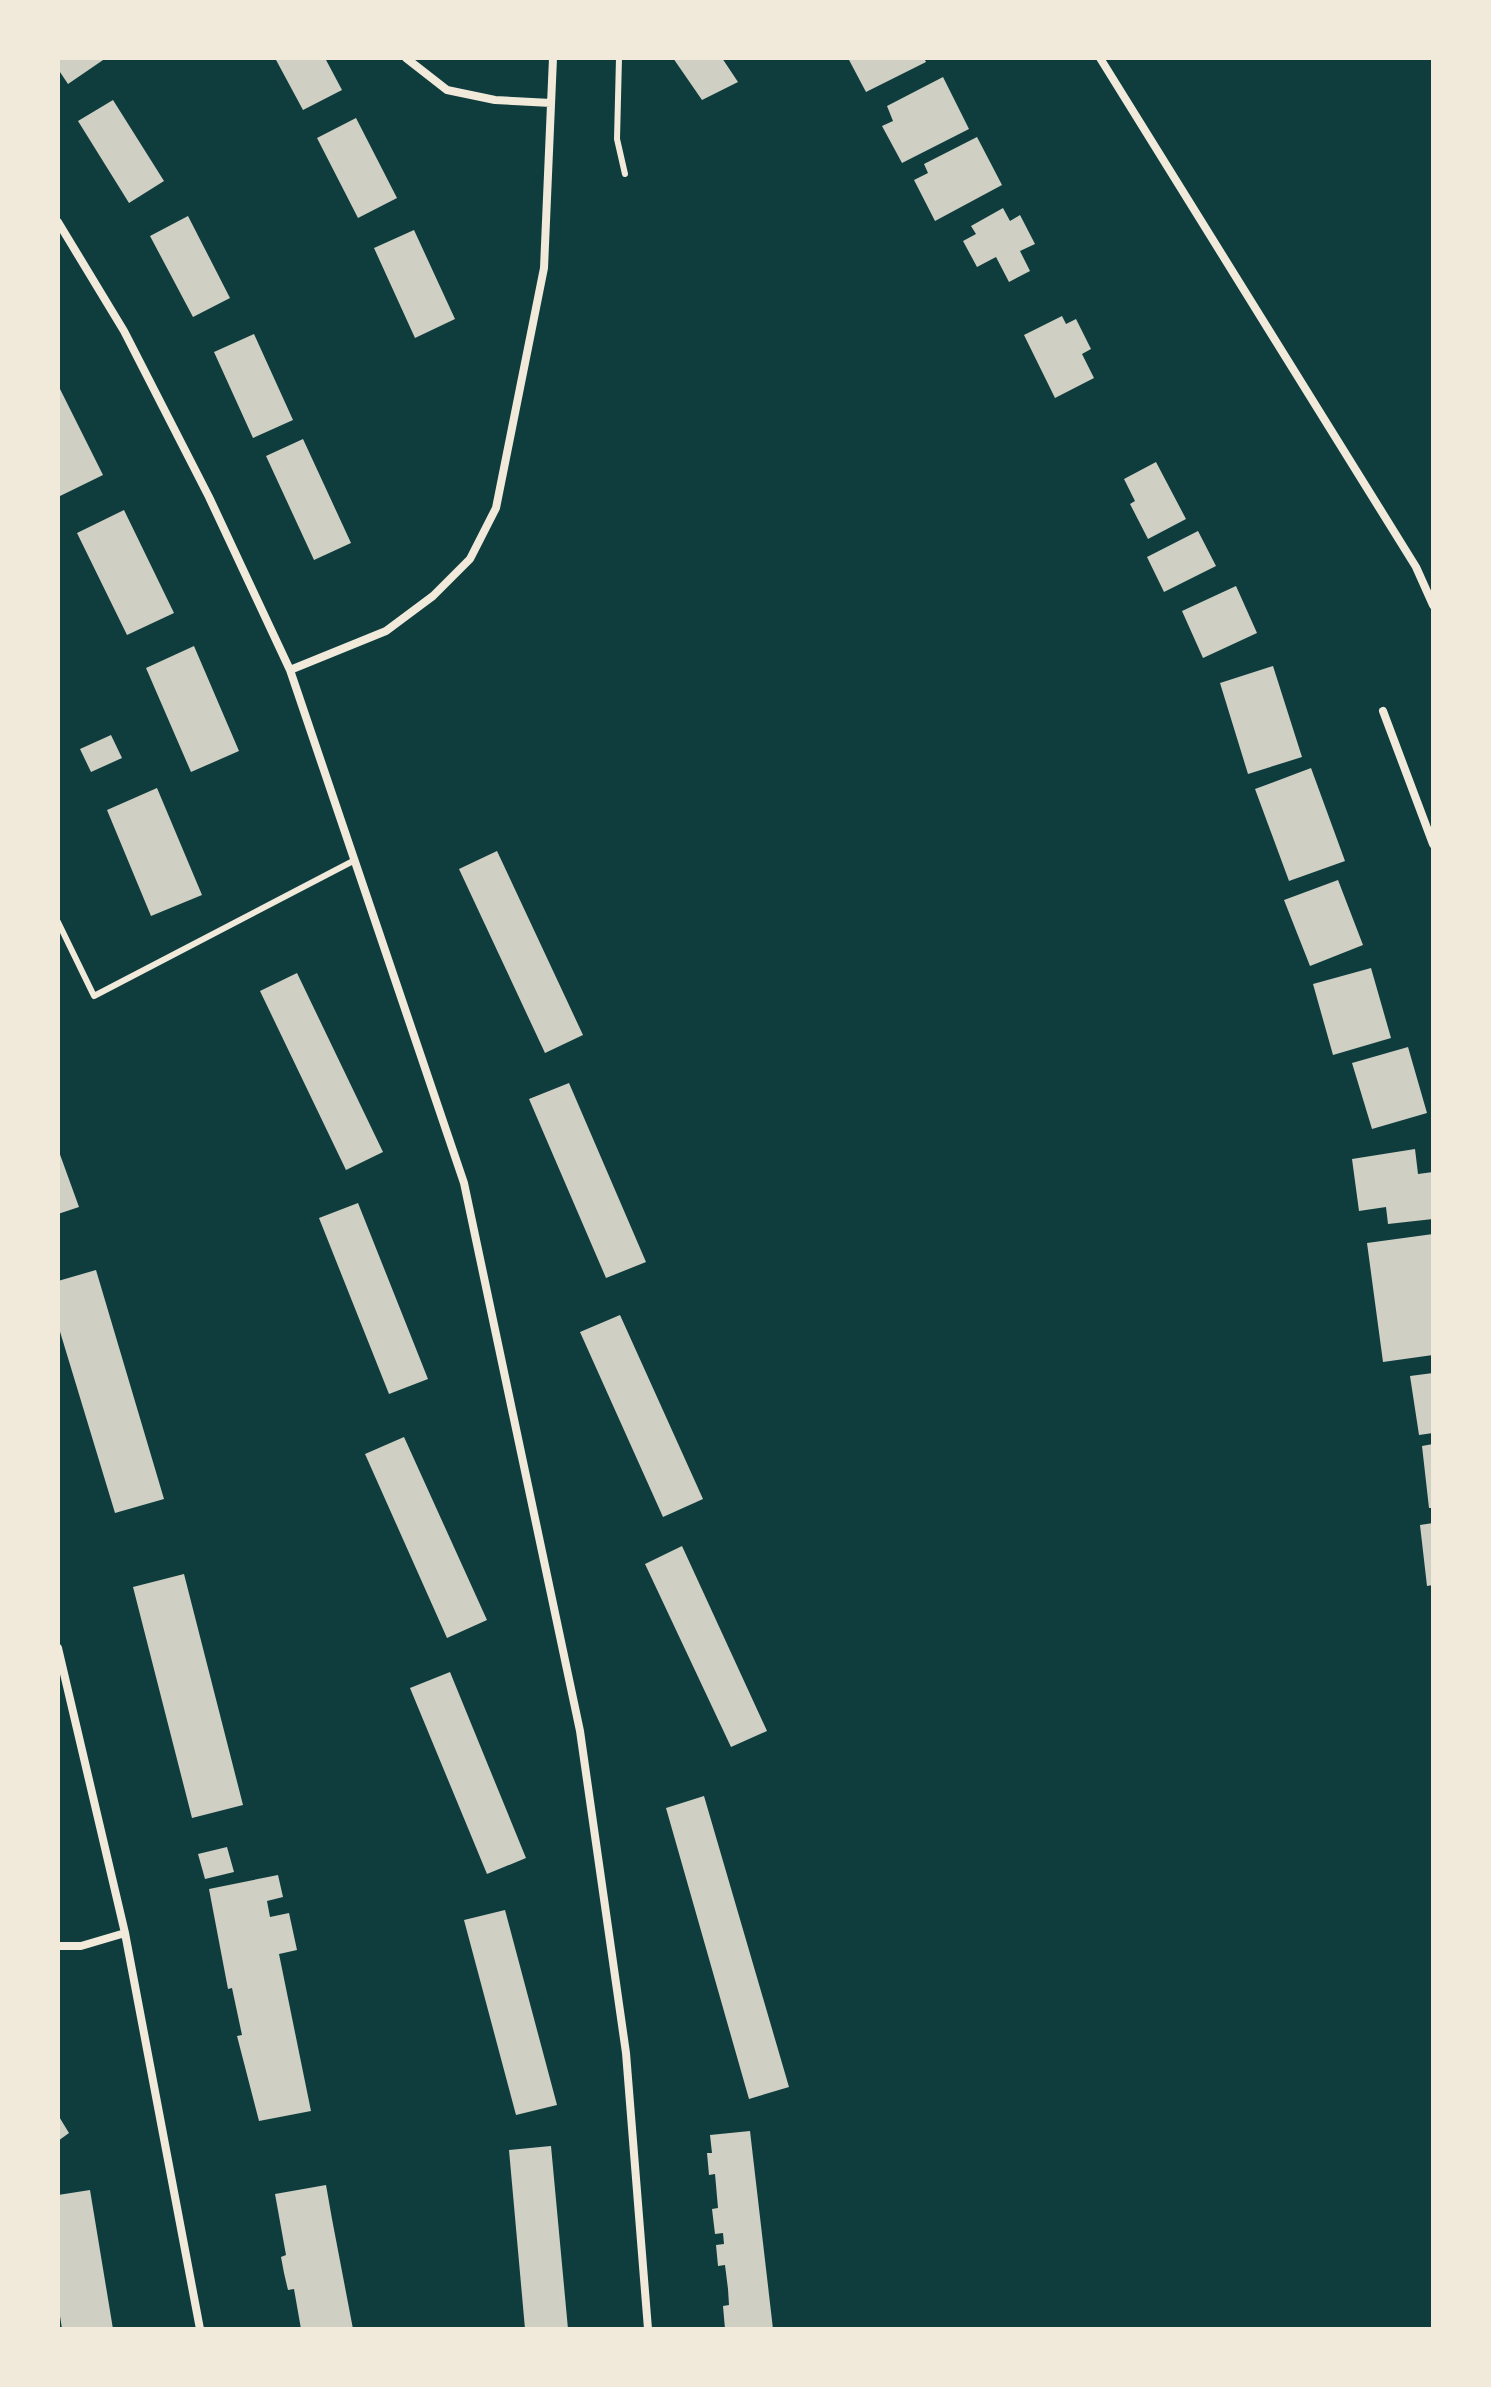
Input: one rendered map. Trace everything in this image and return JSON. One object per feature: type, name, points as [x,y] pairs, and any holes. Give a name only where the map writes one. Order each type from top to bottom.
[{"type":"street","points":[[406,58],[447,90],[495,100],[551,103]]},
{"type":"street","points":[[290,670],[386,631],[433,596],[470,559],[496,508],[544,268],[553,58]]},
{"type":"street","points":[[1100,58],[1416,567],[1433,605]]},
{"type":"street","points":[[58,222],[124,331],[209,497],[290,670],[464,1183],[580,1731],[626,2053],[648,2329]]},
{"type":"street","points":[[1383,711],[1433,844]]},
{"type":"street","points":[[58,1648],[125,1933],[200,2329]]},
{"type":"street","points":[[58,1946],[81,1946],[125,1933]]},
{"type":"lane","points":[[619,58],[617,139],[625,174]]},
{"type":"lane","points":[[58,922],[94,996],[355,860]]},
{"type":"building","points":[[58,58],[106,58],[68,84],[58,69]]},
{"type":"building","points":[[275,58],[325,58],[342,90],[303,110]]},
{"type":"building","points":[[673,58],[722,58],[738,82],[702,100]]},
{"type":"building","points":[[848,58],[924,58],[926,62],[866,92]]},
{"type":"building","points":[[943,77],[969,129],[902,163],[882,126],[893,121],[887,106]]},
{"type":"building","points":[[113,100],[164,181],[129,203],[78,121]]},
{"type":"building","points":[[356,118],[397,198],[358,218],[317,138]]},
{"type":"building","points":[[977,137],[1002,185],[935,221],[914,180],[928,173],[924,164]]},
{"type":"building","points":[[1003,208],[1010,221],[1020,215],[1035,244],[1020,251],[1030,271],[1009,282],[996,257],[977,267],[963,241],[976,234],[971,226]]},
{"type":"building","points":[[188,216],[230,298],[193,317],[150,236]]},
{"type":"building","points":[[414,230],[455,319],[415,338],[374,248]]},
{"type":"building","points":[[1062,316],[1066,324],[1076,319],[1091,349],[1082,354],[1094,378],[1055,398],[1024,335]]},
{"type":"building","points":[[254,334],[293,420],[253,438],[214,352]]},
{"type":"building","points":[[58,385],[103,475],[58,497]]},
{"type":"building","points":[[303,439],[351,543],[314,560],[266,456]]},
{"type":"building","points":[[1156,462],[1186,519],[1148,539],[1130,504],[1135,501],[1124,479]]},
{"type":"building","points":[[124,510],[174,613],[127,635],[77,533]]},
{"type":"building","points":[[1198,531],[1216,566],[1164,592],[1147,557]]},
{"type":"building","points":[[1236,586],[1257,633],[1203,658],[1182,611]]},
{"type":"building","points":[[194,646],[239,751],[191,772],[146,668]]},
{"type":"building","points":[[1273,666],[1302,757],[1248,774],[1220,683]]},
{"type":"building","points":[[111,735],[122,758],[91,772],[80,749]]},
{"type":"building","points":[[1311,768],[1345,861],[1289,881],[1255,789]]},
{"type":"building","points":[[157,788],[202,895],[151,916],[107,810]]},
{"type":"building","points":[[497,851],[583,1035],[545,1053],[459,869]]},
{"type":"building","points":[[1338,880],[1363,945],[1310,966],[1284,900]]},
{"type":"building","points":[[1371,968],[1391,1038],[1333,1055],[1313,984]]},
{"type":"building","points":[[297,973],[383,1152],[346,1170],[260,991]]},
{"type":"building","points":[[1408,1047],[1427,1113],[1372,1129],[1352,1063]]},
{"type":"building","points":[[569,1083],[646,1262],[606,1278],[529,1099]]},
{"type":"building","points":[[58,1149],[79,1207],[58,1214]]},
{"type":"building","points":[[1415,1149],[1418,1174],[1433,1172],[1433,1219],[1388,1224],[1386,1207],[1359,1211],[1352,1159]]},
{"type":"building","points":[[358,1203],[428,1379],[389,1394],[319,1218]]},
{"type":"building","points":[[1433,1234],[1433,1355],[1383,1362],[1367,1243]]},
{"type":"building","points":[[96,1270],[164,1499],[115,1513],[58,1325],[58,1281]]},
{"type":"building","points":[[620,1315],[703,1499],[663,1517],[580,1332]]},
{"type":"building","points":[[1433,1373],[1433,1433],[1419,1435],[1410,1376]]},
{"type":"building","points":[[404,1437],[487,1620],[447,1638],[365,1454]]},
{"type":"building","points":[[1433,1444],[1433,1508],[1429,1508],[1422,1446]]},
{"type":"building","points":[[1433,1523],[1433,1585],[1427,1586],[1420,1525]]},
{"type":"building","points":[[682,1546],[767,1731],[731,1747],[645,1564]]},
{"type":"building","points":[[184,1574],[243,1805],[192,1818],[133,1587]]},
{"type":"building","points":[[450,1672],[526,1858],[487,1874],[410,1688]]},
{"type":"building","points":[[704,1796],[789,2087],[749,2099],[666,1808]]},
{"type":"building","points":[[227,1847],[234,1872],[205,1879],[198,1854]]},
{"type":"building","points":[[278,1875],[283,1897],[267,1901],[270,1917],[289,1913],[297,1950],[279,1954],[311,2111],[259,2121],[237,2036],[242,2035],[232,1988],[228,1989],[209,1889]]},
{"type":"building","points":[[505,1910],[557,2105],[516,2115],[464,1920]]},
{"type":"building","points":[[58,2115],[69,2133],[58,2141]]},
{"type":"building","points":[[750,2131],[773,2329],[725,2329],[723,2306],[729,2305],[728,2289],[725,2265],[718,2266],[716,2245],[724,2244],[723,2233],[715,2234],[712,2209],[718,2208],[715,2174],[709,2175],[707,2153],[712,2153],[710,2135]]},
{"type":"building","points":[[551,2146],[568,2329],[525,2329],[509,2150]]},
{"type":"building","points":[[326,2185],[353,2329],[301,2329],[294,2289],[288,2290],[281,2257],[286,2255],[275,2194]]},
{"type":"building","points":[[90,2190],[113,2329],[62,2329],[58,2303],[58,2195]]}]
